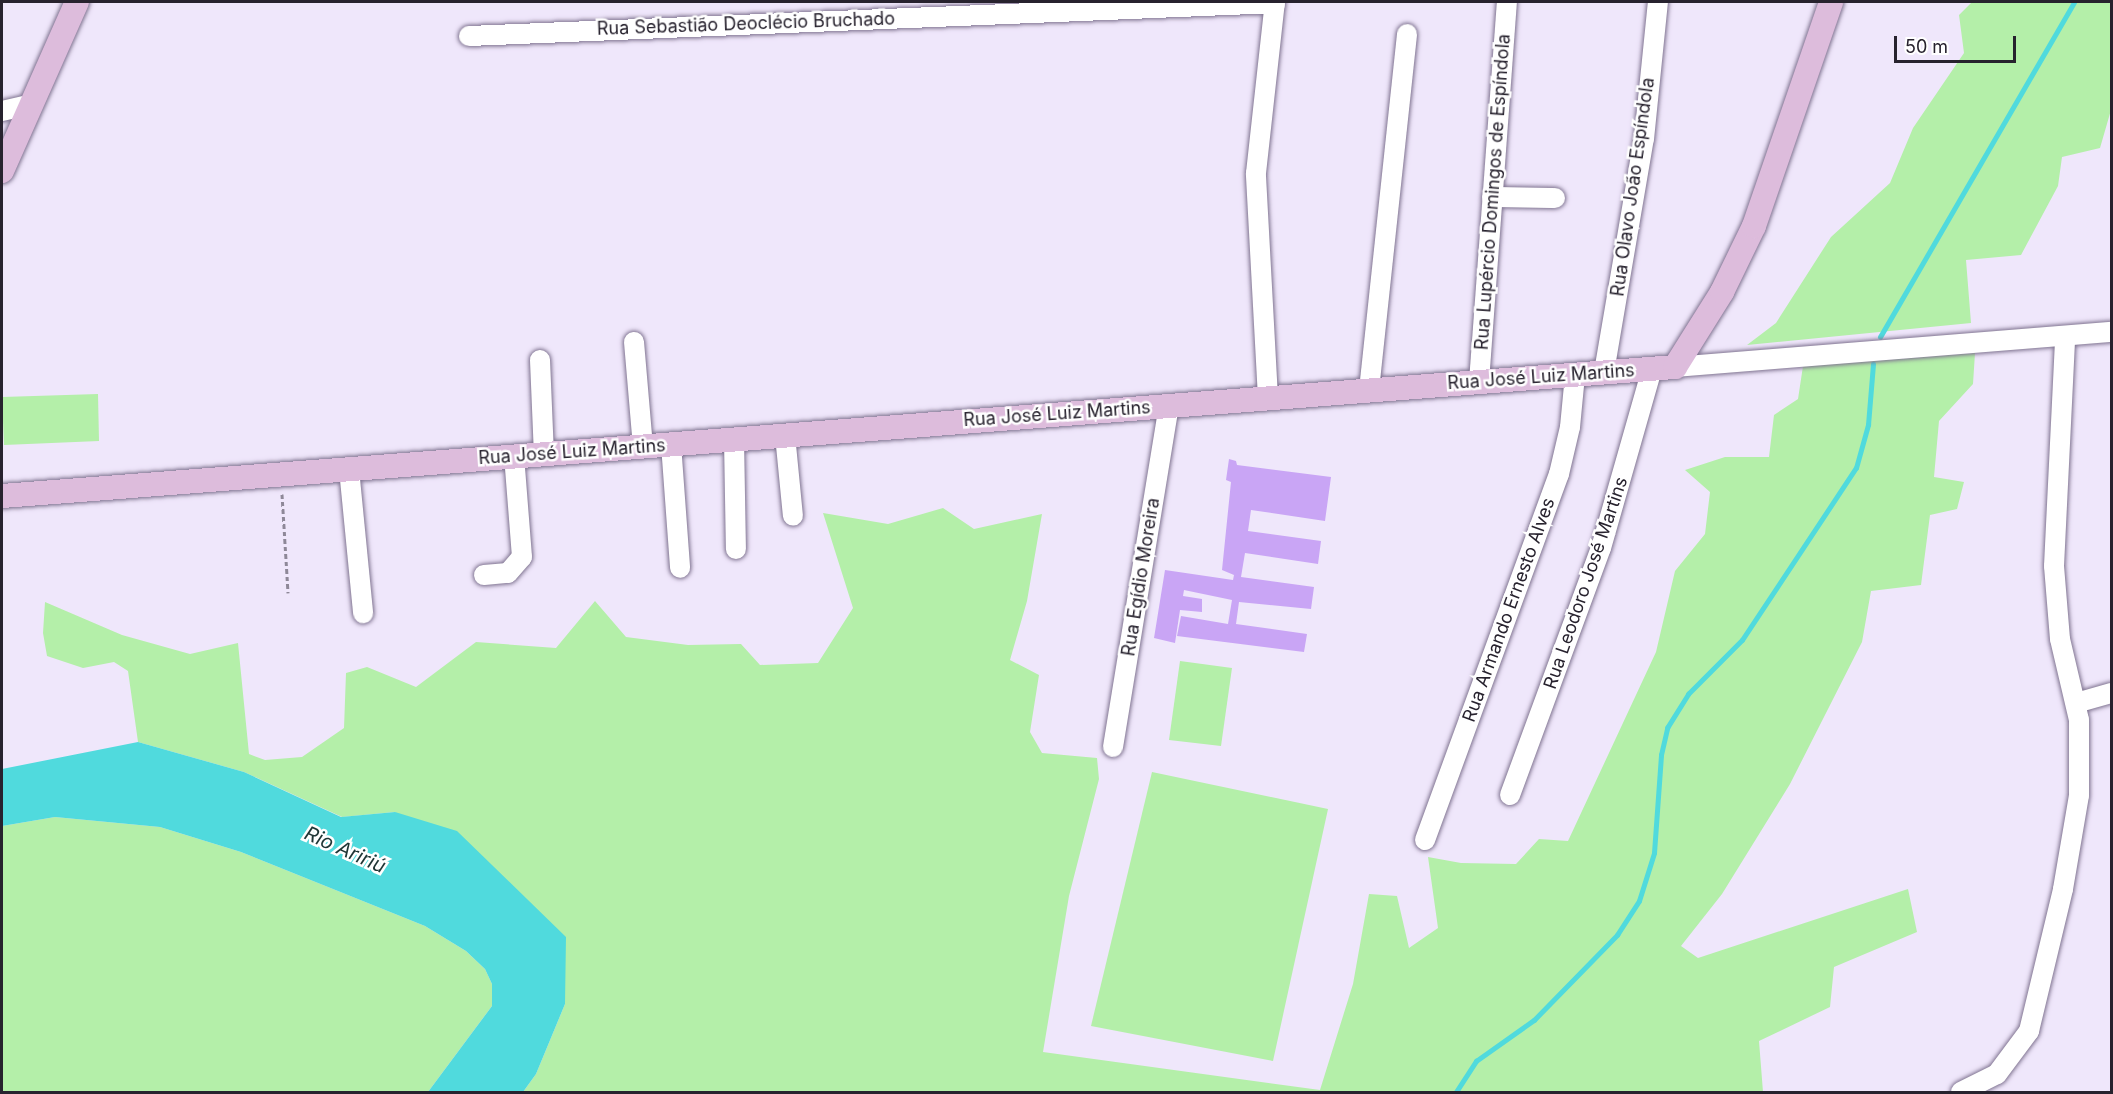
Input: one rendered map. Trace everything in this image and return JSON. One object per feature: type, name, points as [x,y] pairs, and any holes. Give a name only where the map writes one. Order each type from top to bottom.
[{"type":"main road","points":[[2,171],[29,105],[77,2]]},
{"type":"main road","points":[[1664,368],[1722,292],[1761,209],[1831,2]]},
{"type":"main road","name":"Rua José Luiz Martins","points":[[2,496],[1664,368]]},
{"type":"street","points":[[1268,398],[1256,173],[1275,2]]},
{"type":"street","name":"Rua Sebastião Deoclécio Bruchado","points":[[470,36],[1275,2]]},
{"type":"street","name":"Rua Lupércio Domingos de Espíndola","points":[[1479,382],[1507,2]]},
{"type":"street","name":"Rua Olavo João Espíndola","points":[[1604,372],[1644,139],[1658,2]]},
{"type":"street","points":[[1369,390],[1407,34]]},
{"type":"street","points":[[2,111],[29,105]]},
{"type":"street","points":[[1492,197],[1555,198]]},
{"type":"street","name":"Rua José Luiz Martins","points":[[1664,368],[2112,332]]},
{"type":"street","points":[[1961,1092],[1998,1074],[2022,1046],[2032,1022],[2064,889],[2079,795],[2082,744],[2076,703],[2060,639],[2054,566],[2065,337]]},
{"type":"street","points":[[634,342],[643,446]]},
{"type":"street","points":[[540,360],[544,454]]},
{"type":"street","name":"Rua Leodoro José Martins","points":[[1510,795],[1601,548],[1664,368]]},
{"type":"street","name":"Rua Armando Ernesto Alves","points":[[1425,840],[1559,474],[1570,427],[1575,375]]},
{"type":"street","name":"Rua Egídio Moreira","points":[[1113,747],[1169,406]]},
{"type":"street","points":[[785,435],[793,516]]},
{"type":"street","points":[[734,439],[736,549]]},
{"type":"street","points":[[670,444],[680,568]]},
{"type":"street","points":[[484,574],[508,573],[522,557],[514,456]]},
{"type":"street","points":[[349,469],[363,613]]},
{"type":"street","points":[[2076,703],[2112,693]]},
{"type":"path","points":[[280,474],[288,593]]},
{"type":"green space","points":[[1972,2],[2111,2],[2111,110],[2100,148],[2062,157],[2058,186],[2021,255],[1966,260],[1971,323],[1747,345],[1776,323],[1831,237],[1890,183],[1913,128],[1964,53],[1959,15]]},
{"type":"green space","points":[[1975,353],[1973,384],[1939,421],[1934,477],[1964,482],[1957,509],[1930,515],[1921,585],[1871,591],[1862,642],[1790,784],[1722,894],[1681,946],[1698,958],[1908,889],[1917,932],[1834,967],[1830,1007],[1759,1041],[1763,1092],[523,1092],[536,1074],[565,1004],[395,812],[342,817],[244,772],[138,742],[128,671],[114,662],[83,668],[47,656],[43,633],[45,602],[122,635],[190,654],[238,643],[249,754],[265,760],[302,757],[344,728],[346,673],[367,667],[416,687],[476,642],[556,648],[595,601],[626,637],[688,645],[741,644],[760,665],[818,663],[853,608],[823,513],[888,524],[943,508],[974,529],[1042,514],[1027,601],[1010,660],[1039,675],[1030,732],[1042,753],[1097,758],[1099,779],[1069,896],[1043,1052],[1320,1090],[1353,984],[1369,894],[1397,896],[1409,948],[1438,928],[1428,857],[1461,863],[1516,864],[1539,839],[1568,841],[1656,652],[1675,571],[1705,534],[1710,492],[1685,470],[1725,457],[1769,457],[1774,415],[1798,399],[1803,366]]},
{"type":"green space","points":[[98,394],[99,441],[4,445],[2,397]]},
{"type":"green space","points":[[1180,661],[1232,668],[1221,746],[1169,740]]},
{"type":"green space","points":[[1152,772],[1328,809],[1273,1061],[1091,1026]]},
{"type":"green space","points":[[55,817],[160,827],[241,852],[425,926],[466,951],[485,969],[492,984],[492,1006],[428,1092],[2,1092],[2,826]]},
{"type":"water","name":"Rio Aririú","points":[[138,742],[244,772],[341,817],[395,812],[457,831],[566,937],[565,1004],[536,1074],[523,1092],[428,1092],[492,1006],[492,984],[485,969],[466,951],[425,926],[241,852],[160,827],[55,817],[2,826],[2,769]]},
{"type":"building","points":[[1229,459],[1236,461],[1237,465],[1331,477],[1325,521],[1251,510],[1248,531],[1321,541],[1318,564],[1245,553],[1241,577],[1314,587],[1311,609],[1239,602],[1236,624],[1307,634],[1304,652],[1177,636],[1181,616],[1228,624],[1232,600],[1184,590],[1183,596],[1202,599],[1202,612],[1180,610],[1175,643],[1154,638],[1165,570],[1233,580],[1234,575],[1222,570],[1231,482],[1226,480]]},
{"type":"waterway","points":[[1880,337],[2074,2]]},
{"type":"waterway","points":[[1456,1092],[1476,1061],[1534,1020],[1617,935],[1639,901],[1654,853],[1661,755],[1667,728],[1688,694],[1742,640],[1856,468],[1868,425],[1873,364]]}]
